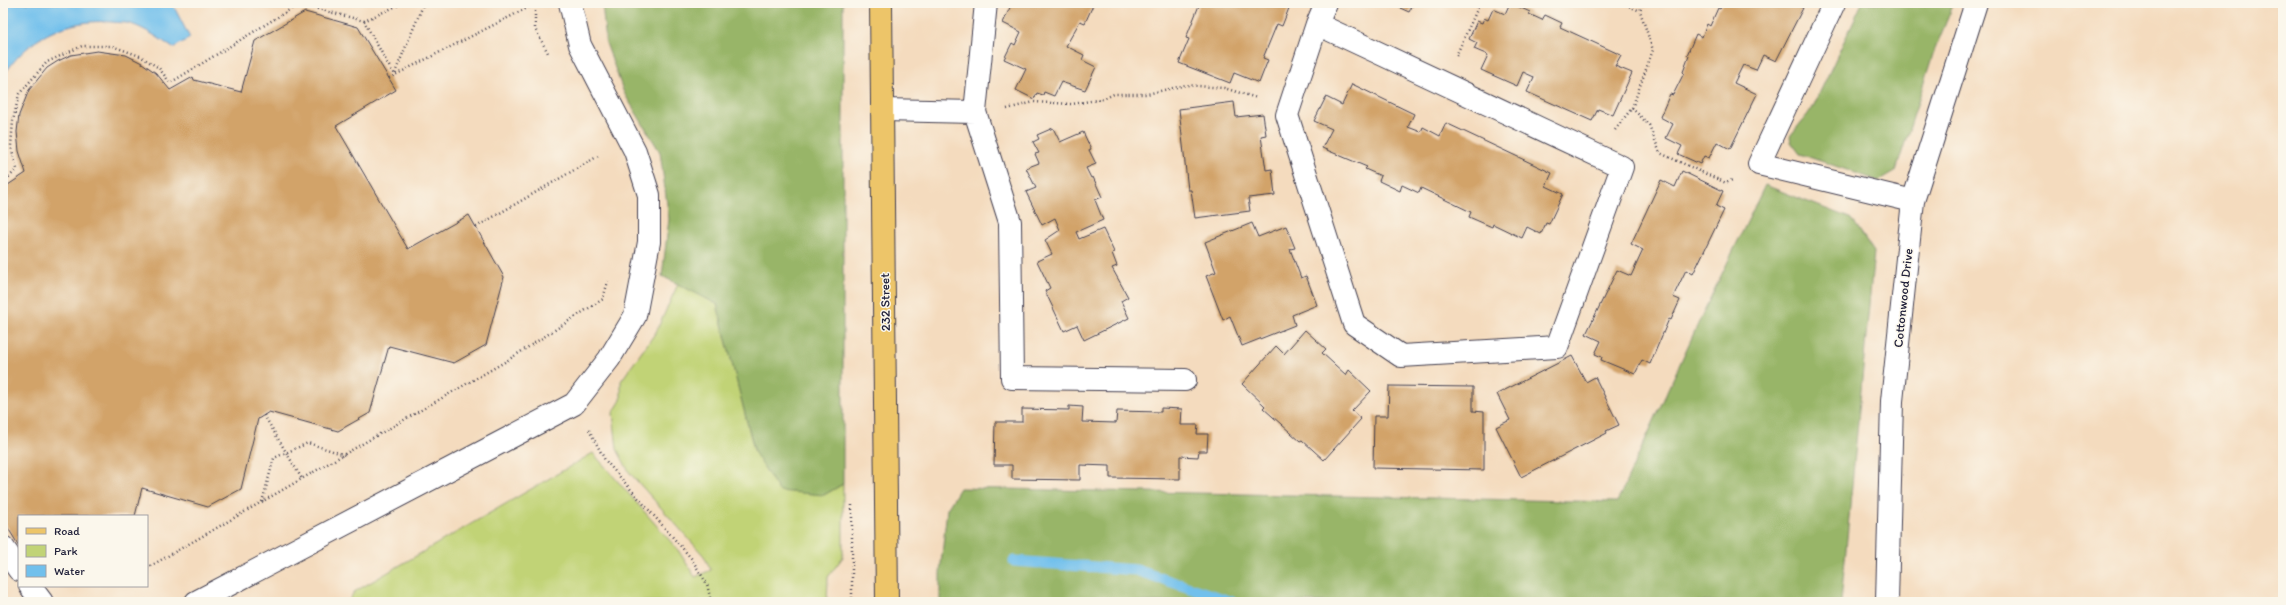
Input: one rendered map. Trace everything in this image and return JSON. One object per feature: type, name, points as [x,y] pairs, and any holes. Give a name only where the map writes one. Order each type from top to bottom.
[{"type":"main road","name":"232 Street","points":[[882,3],[887,602]]},
{"type":"street","points":[[196,602],[574,404],[609,359],[635,316],[650,242],[649,195],[635,151],[580,45],[570,3]]},
{"type":"street","points":[[986,3],[975,112],[1010,222],[1012,378],[1185,380]]},
{"type":"street","points":[[1317,24],[1622,167],[1557,347],[1401,356],[1354,324],[1287,116],[1317,24],[1326,3]]},
{"type":"street","points":[[1834,3],[1759,164],[1913,201]]},
{"type":"street","name":"Cottonwood Drive","points":[[1887,602],[1892,401],[1913,201],[1976,3]]},
{"type":"street","points":[[883,110],[975,112]]},
{"type":"street","points":[[3,547],[18,569]]},
{"type":"street","points":[[31,587],[42,602]]},
{"type":"path","points":[[3,183],[17,169],[11,146],[13,121],[20,94],[47,62],[82,46],[112,46],[140,56],[159,68],[170,83],[299,4],[364,21],[403,3]]},
{"type":"path","points":[[394,75],[424,3]]},
{"type":"path","points":[[1453,63],[1480,3]]},
{"type":"path","points":[[1622,3],[1640,11]]},
{"type":"path","points":[[1614,131],[1632,108],[1653,50],[1640,11],[1643,3]]},
{"type":"path","points":[[389,78],[535,4],[536,29],[550,57]]},
{"type":"path","points":[[364,21],[394,75]]},
{"type":"path","points":[[1000,110],[1034,102],[1072,104],[1103,99],[1114,94],[1146,94],[1186,85],[1224,88],[1257,98]]},
{"type":"path","points":[[1632,108],[1648,125],[1660,153],[1726,183],[1737,178]]},
{"type":"path","points":[[596,148],[603,161]]},
{"type":"path","points":[[476,227],[600,155]]},
{"type":"path","points":[[148,567],[508,360],[603,299],[609,276]]},
{"type":"path","points":[[574,404],[605,460],[691,558],[707,584],[711,602]]},
{"type":"path","points":[[264,415],[302,479]]},
{"type":"path","points":[[262,502],[274,458],[308,443],[345,455]]},
{"type":"green space","points":[[602,3],[843,3],[843,484],[824,495],[779,491],[755,453],[717,304],[662,276],[669,219],[660,152],[624,93],[606,43]]},
{"type":"green space","points":[[1862,3],[1954,3],[1933,54],[1896,171],[1879,181],[1800,154],[1791,142],[1790,136],[1812,109]]},
{"type":"green space","points":[[1765,185],[1852,219],[1874,252],[1841,602],[940,602],[940,573],[947,509],[960,488],[1617,502],[1703,313]]},
{"type":"green space","points":[[678,284],[717,304],[755,453],[824,495],[843,484],[843,557],[828,577],[827,602],[348,602],[354,592],[593,453],[678,550],[695,577],[711,570],[704,556],[629,472],[617,449],[613,413],[621,400],[621,381],[656,332]]},
{"type":"water","points":[[3,3],[172,3],[190,38],[173,48],[147,31],[129,23],[79,23],[49,33],[36,41],[23,51],[12,63],[3,77]]},
{"type":"building","points":[[1012,3],[1094,3],[1085,23],[1080,21],[1066,46],[1084,55],[1082,60],[1096,67],[1085,90],[1061,82],[1054,96],[1044,92],[1043,95],[1037,93],[1034,99],[1016,90],[1026,69],[1004,59],[1012,43],[1015,45],[1021,32],[1003,23]]},
{"type":"building","points":[[1200,3],[1291,3],[1282,26],[1277,24],[1263,58],[1268,60],[1259,83],[1234,73],[1230,83],[1179,63],[1189,39],[1186,38]]},
{"type":"building","points":[[1389,3],[1414,3],[1409,12]]},
{"type":"building","points":[[1510,3],[1530,12],[1529,14],[1542,20],[1545,15],[1562,23],[1560,27],[1621,55],[1615,66],[1632,73],[1613,115],[1598,109],[1592,121],[1527,92],[1534,77],[1523,72],[1517,86],[1481,70],[1488,55],[1474,49],[1477,43],[1469,39],[1477,21],[1482,23],[1484,18],[1488,20],[1493,9],[1505,14]]},
{"type":"building","points":[[1723,3],[1792,3],[1803,8],[1776,61],[1763,55],[1756,70],[1743,65],[1734,83],[1757,94],[1730,149],[1717,142],[1709,158],[1704,156],[1700,164],[1678,154],[1682,146],[1666,138],[1673,124],[1660,117],[1670,94],[1673,95],[1684,73],[1683,72],[1689,56],[1687,55],[1696,34],[1702,37],[1707,24],[1710,26],[1718,8],[1720,9]]},
{"type":"building","points":[[305,12],[358,27],[396,90],[336,126],[408,249],[469,215],[504,277],[486,345],[454,363],[389,346],[370,413],[338,431],[269,412],[258,419],[241,489],[208,507],[142,488],[135,515],[18,515],[18,544],[3,520],[3,202],[6,189],[5,187],[26,173],[19,151],[17,132],[19,115],[29,90],[47,68],[58,61],[71,55],[97,51],[126,55],[142,63],[156,73],[170,90],[193,77],[194,80],[241,92],[255,41]]},
{"type":"building","points":[[1352,84],[1414,114],[1408,127],[1421,132],[1423,127],[1440,136],[1446,123],[1552,173],[1546,186],[1563,194],[1549,224],[1546,223],[1541,234],[1527,227],[1522,238],[1493,224],[1492,227],[1469,217],[1471,212],[1421,188],[1419,193],[1402,185],[1400,191],[1379,181],[1381,176],[1365,169],[1367,167],[1322,148],[1332,129],[1314,121],[1326,97],[1342,105]]},
{"type":"building","points":[[1234,102],[1236,117],[1263,114],[1266,135],[1261,136],[1266,170],[1272,169],[1275,195],[1248,198],[1250,211],[1195,218],[1191,190],[1188,190],[1179,109]]},
{"type":"building","points":[[1053,128],[1060,142],[1083,132],[1091,149],[1089,150],[1096,164],[1086,168],[1091,178],[1093,177],[1102,197],[1095,200],[1103,220],[1076,232],[1079,239],[1103,229],[1114,252],[1112,253],[1117,266],[1112,268],[1128,297],[1121,301],[1129,318],[1084,340],[1077,325],[1064,331],[1045,291],[1050,288],[1037,261],[1052,254],[1045,240],[1060,230],[1055,218],[1042,225],[1026,192],[1036,188],[1026,168],[1039,163],[1035,154],[1039,153],[1033,142],[1039,139],[1037,135]]},
{"type":"building","points":[[1682,171],[1723,191],[1716,206],[1724,210],[1693,274],[1686,270],[1673,297],[1680,300],[1671,320],[1669,319],[1650,364],[1642,360],[1635,374],[1601,360],[1602,357],[1595,354],[1601,341],[1586,334],[1617,270],[1631,276],[1643,250],[1631,244],[1661,180],[1675,187]]},
{"type":"building","points":[[1252,223],[1258,237],[1286,226],[1295,248],[1290,249],[1301,278],[1306,276],[1317,305],[1292,315],[1295,325],[1242,346],[1230,316],[1223,320],[1206,276],[1216,272],[1205,242]]},
{"type":"building","points":[[1305,330],[1326,349],[1322,353],[1346,375],[1349,370],[1371,391],[1352,411],[1361,419],[1324,460],[1263,408],[1265,406],[1242,384],[1276,346],[1284,354]]},
{"type":"building","points":[[1572,356],[1586,382],[1595,377],[1619,425],[1606,431],[1607,433],[1521,477],[1496,427],[1510,420],[1497,394]]},
{"type":"building","points":[[1389,386],[1473,387],[1473,411],[1484,412],[1484,470],[1373,468],[1374,416],[1388,416]]},
{"type":"building","points":[[1069,406],[1083,407],[1082,422],[1116,423],[1117,411],[1161,412],[1161,408],[1182,409],[1181,425],[1198,425],[1197,434],[1208,434],[1207,451],[1199,451],[1198,457],[1180,456],[1180,479],[1110,478],[1110,466],[1080,465],[1080,480],[1012,479],[1012,465],[994,465],[995,422],[1022,422],[1022,409],[1069,410]]},
{"type":"waterway","points":[[1014,561],[1136,570],[1232,602]]}]
